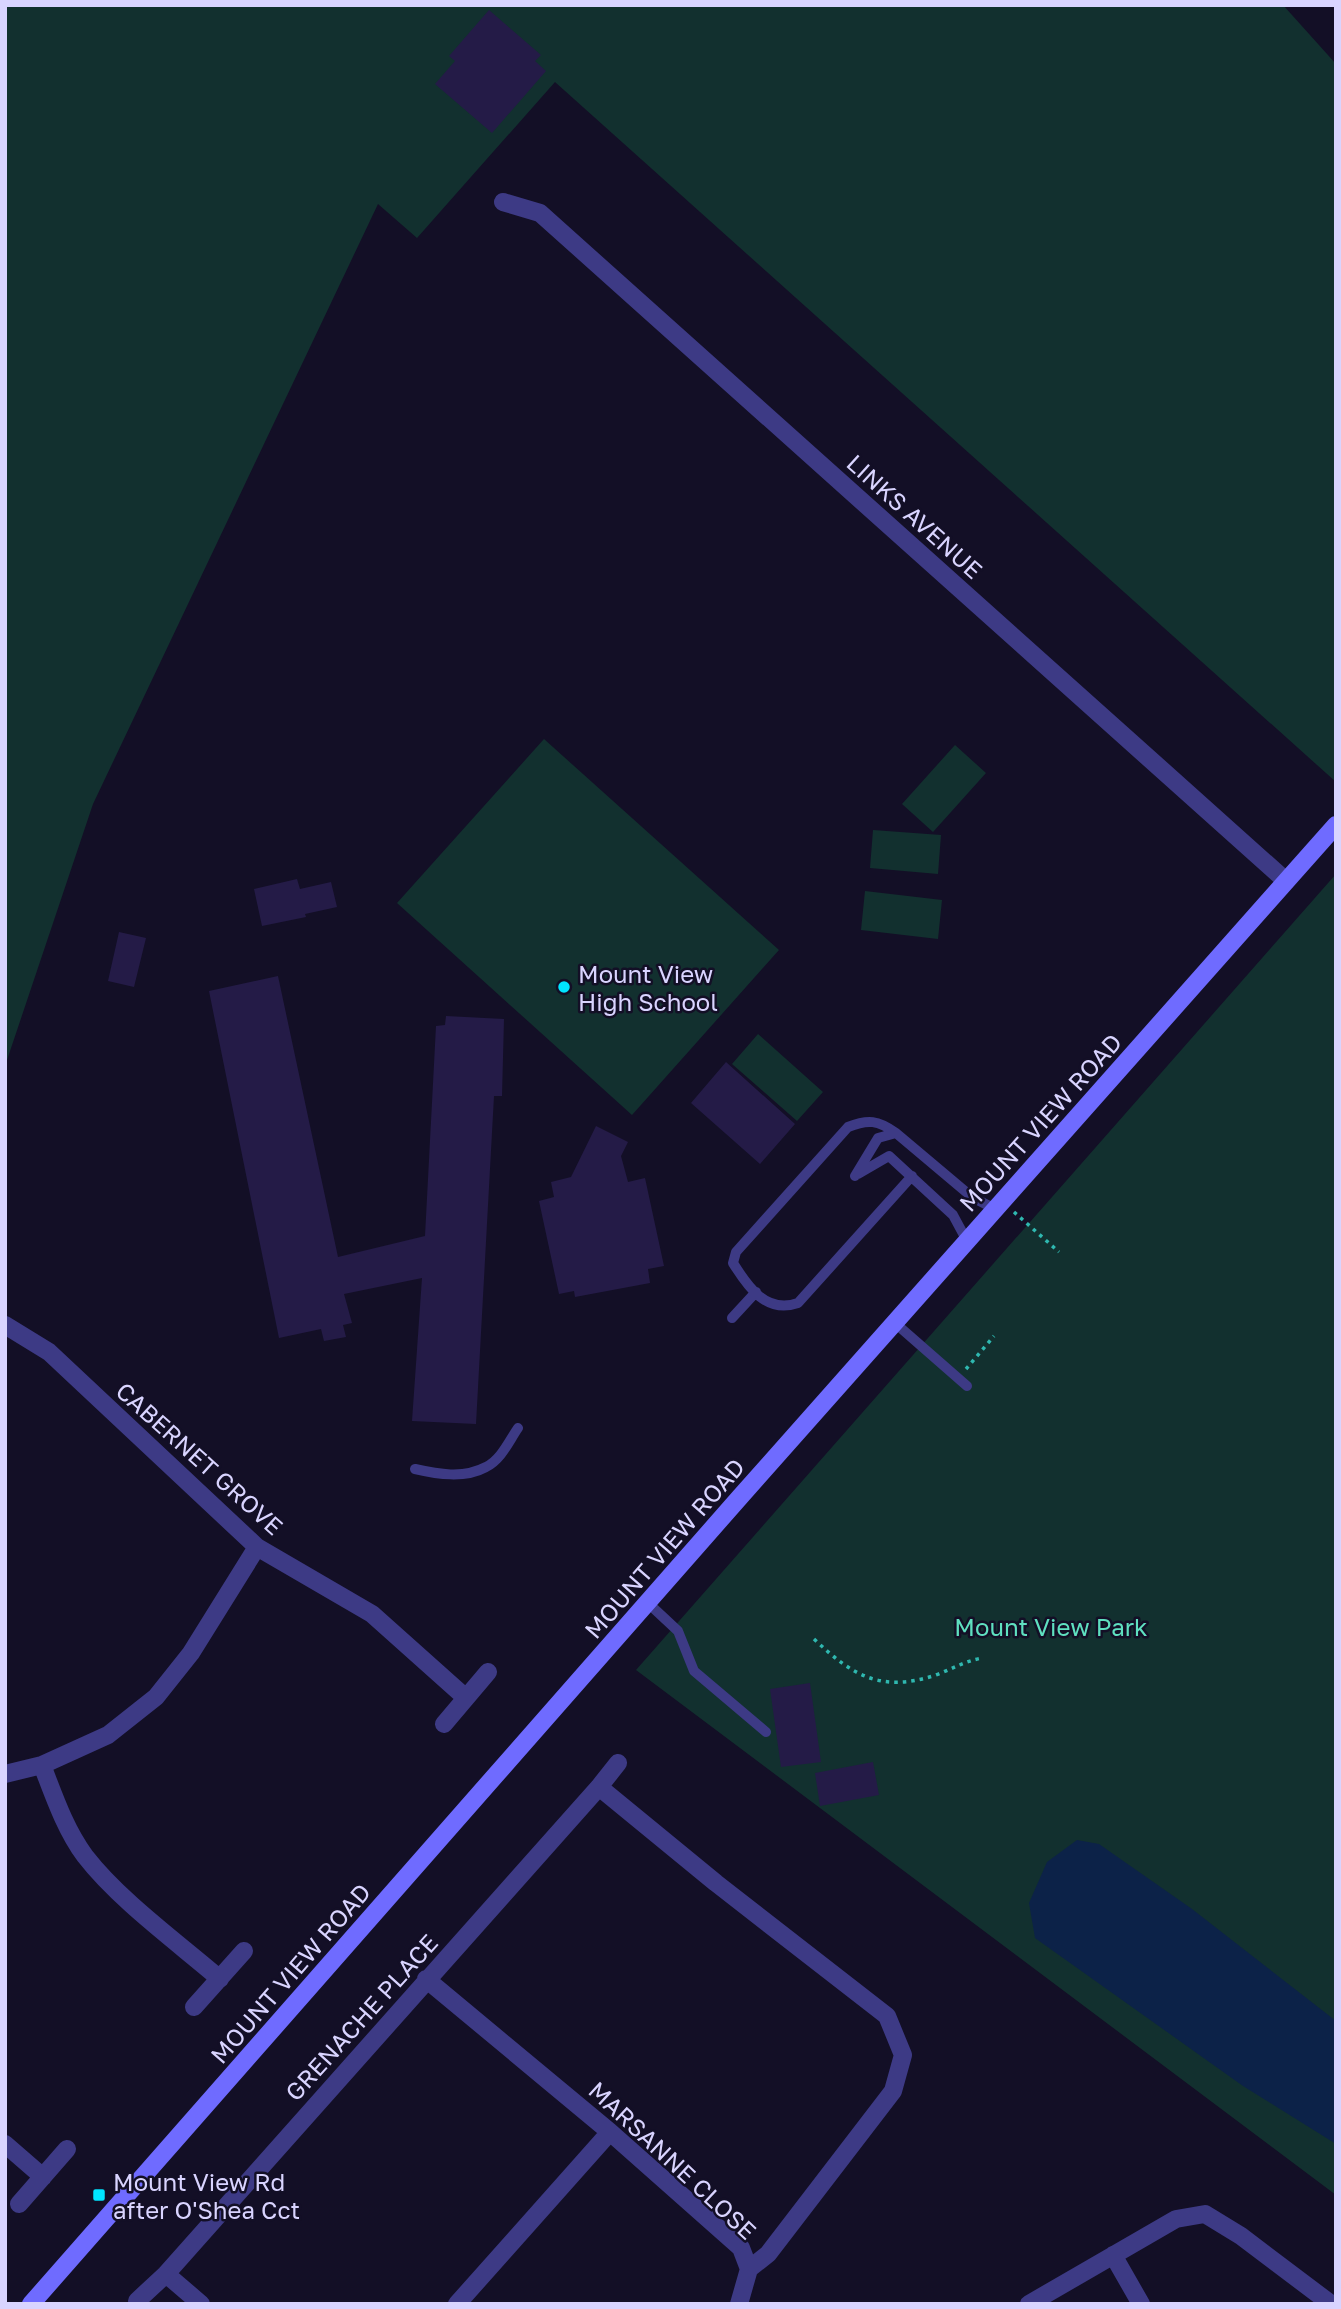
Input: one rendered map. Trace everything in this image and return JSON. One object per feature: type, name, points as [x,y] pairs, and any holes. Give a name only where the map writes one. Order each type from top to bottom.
[{"type":"main road","name":"MOUNT VIEW ROAD","points":[[31,2304],[1336,825]]},
{"type":"street","name":"LINKS AVENUE","points":[[503,202],[540,213],[1286,881]]},
{"type":"street","name":"CABERNET GROVE","points":[[5,1325],[48,1352],[257,1548],[372,1614],[466,1698]]},
{"type":"street","points":[[5,1774],[42,1765],[108,1735],[156,1697],[191,1653],[257,1548]]},
{"type":"street","points":[[444,1724],[488,1672]]},
{"type":"street","name":"GRENACHE PLACE","points":[[137,2301],[166,2274],[618,1763]]},
{"type":"street","points":[[42,1765],[62,1818],[85,1855],[113,1887],[219,1979]]},
{"type":"street","name":"MARSANNE CLOSE","points":[[426,1979],[610,2132],[741,2248],[749,2269],[768,2254],[893,2091],[903,2055],[887,2016],[716,1883],[599,1787]]},
{"type":"street","points":[[194,2007],[244,1951]]},
{"type":"street","points":[[457,2304],[610,2132]]},
{"type":"street","points":[[5,2144],[43,2177]]},
{"type":"street","points":[[19,2204],[67,2150]]},
{"type":"street","points":[[1029,2304],[1176,2219],[1205,2214],[1241,2236],[1331,2304]]},
{"type":"street","points":[[1113,2255],[1141,2304]]},
{"type":"street","points":[[739,2304],[749,2269]]},
{"type":"street","points":[[166,2274],[201,2304]]},
{"type":"lane","points":[[912,1176],[798,1303],[785,1307],[771,1304],[746,1283],[733,1263],[736,1251],[848,1127],[865,1120],[886,1126],[896,1133],[972,1198],[998,1205]]},
{"type":"lane","points":[[896,1133],[878,1138],[855,1176],[889,1156],[953,1215],[967,1241]]},
{"type":"lane","points":[[732,1318],[756,1292]]},
{"type":"lane","points":[[895,1323],[962,1382]]},
{"type":"lane","points":[[415,1469],[445,1475],[486,1468],[501,1454],[518,1428]]},
{"type":"lane","points":[[648,1603],[678,1631],[694,1671],[765,1732]]},
{"type":"path","points":[[998,1205],[1059,1252]]},
{"type":"path","points":[[962,1382],[993,1336]]},
{"type":"path","points":[[814,1639],[840,1663],[857,1674],[885,1683],[912,1682],[982,1658]]},
{"type":"green space","points":[[5,5],[1283,5],[1336,64],[1336,782],[555,82],[417,238],[378,204],[93,804],[5,1066]]},
{"type":"green space","points":[[544,739],[779,950],[632,1115],[397,903]]},
{"type":"green space","points":[[955,745],[986,773],[933,832],[902,804]]},
{"type":"green space","points":[[873,830],[941,835],[938,874],[870,868]]},
{"type":"green space","name":"Mount View Park","points":[[1336,874],[1336,2195],[636,1670]]},
{"type":"green space","points":[[865,891],[942,900],[938,939],[861,930]]},
{"type":"green space","points":[[758,1034],[823,1092],[797,1121],[732,1064]]},
{"type":"water","points":[[1077,1840],[1099,1844],[1192,1909],[1336,2021],[1336,2144],[1243,2086],[1035,1938],[1029,1903],[1047,1862]]},
{"type":"building","points":[[489,10],[541,55],[535,61],[546,71],[492,133],[435,84],[455,61],[449,56]]},
{"type":"building","points":[[297,879],[300,889],[331,882],[337,907],[262,926],[254,889]]},
{"type":"building","points":[[119,932],[146,938],[134,987],[108,981]]},
{"type":"building","points":[[278,976],[338,1257],[425,1236],[436,1026],[445,1025],[446,1016],[504,1019],[502,1096],[494,1096],[476,1424],[412,1421],[422,1278],[344,1294],[352,1323],[343,1325],[346,1337],[324,1341],[321,1329],[279,1338],[209,991]]},
{"type":"building","points":[[726,1062],[795,1124],[760,1164],[691,1103]]},
{"type":"building","points":[[596,1126],[628,1142],[621,1156],[628,1182],[645,1178],[664,1266],[648,1269],[650,1283],[575,1297],[574,1291],[559,1294],[539,1201],[554,1197],[551,1182],[571,1177]]},
{"type":"building","points":[[810,1683],[821,1762],[781,1767],[770,1689]]},
{"type":"building","points":[[873,1762],[879,1795],[820,1806],[815,1773]]},
{"type":"place","name":"Mount View High School","points":[[564,987]]},
{"type":"place","name":"Mount View Rd after O'Shea Cct","points":[[99,2195]]}]
